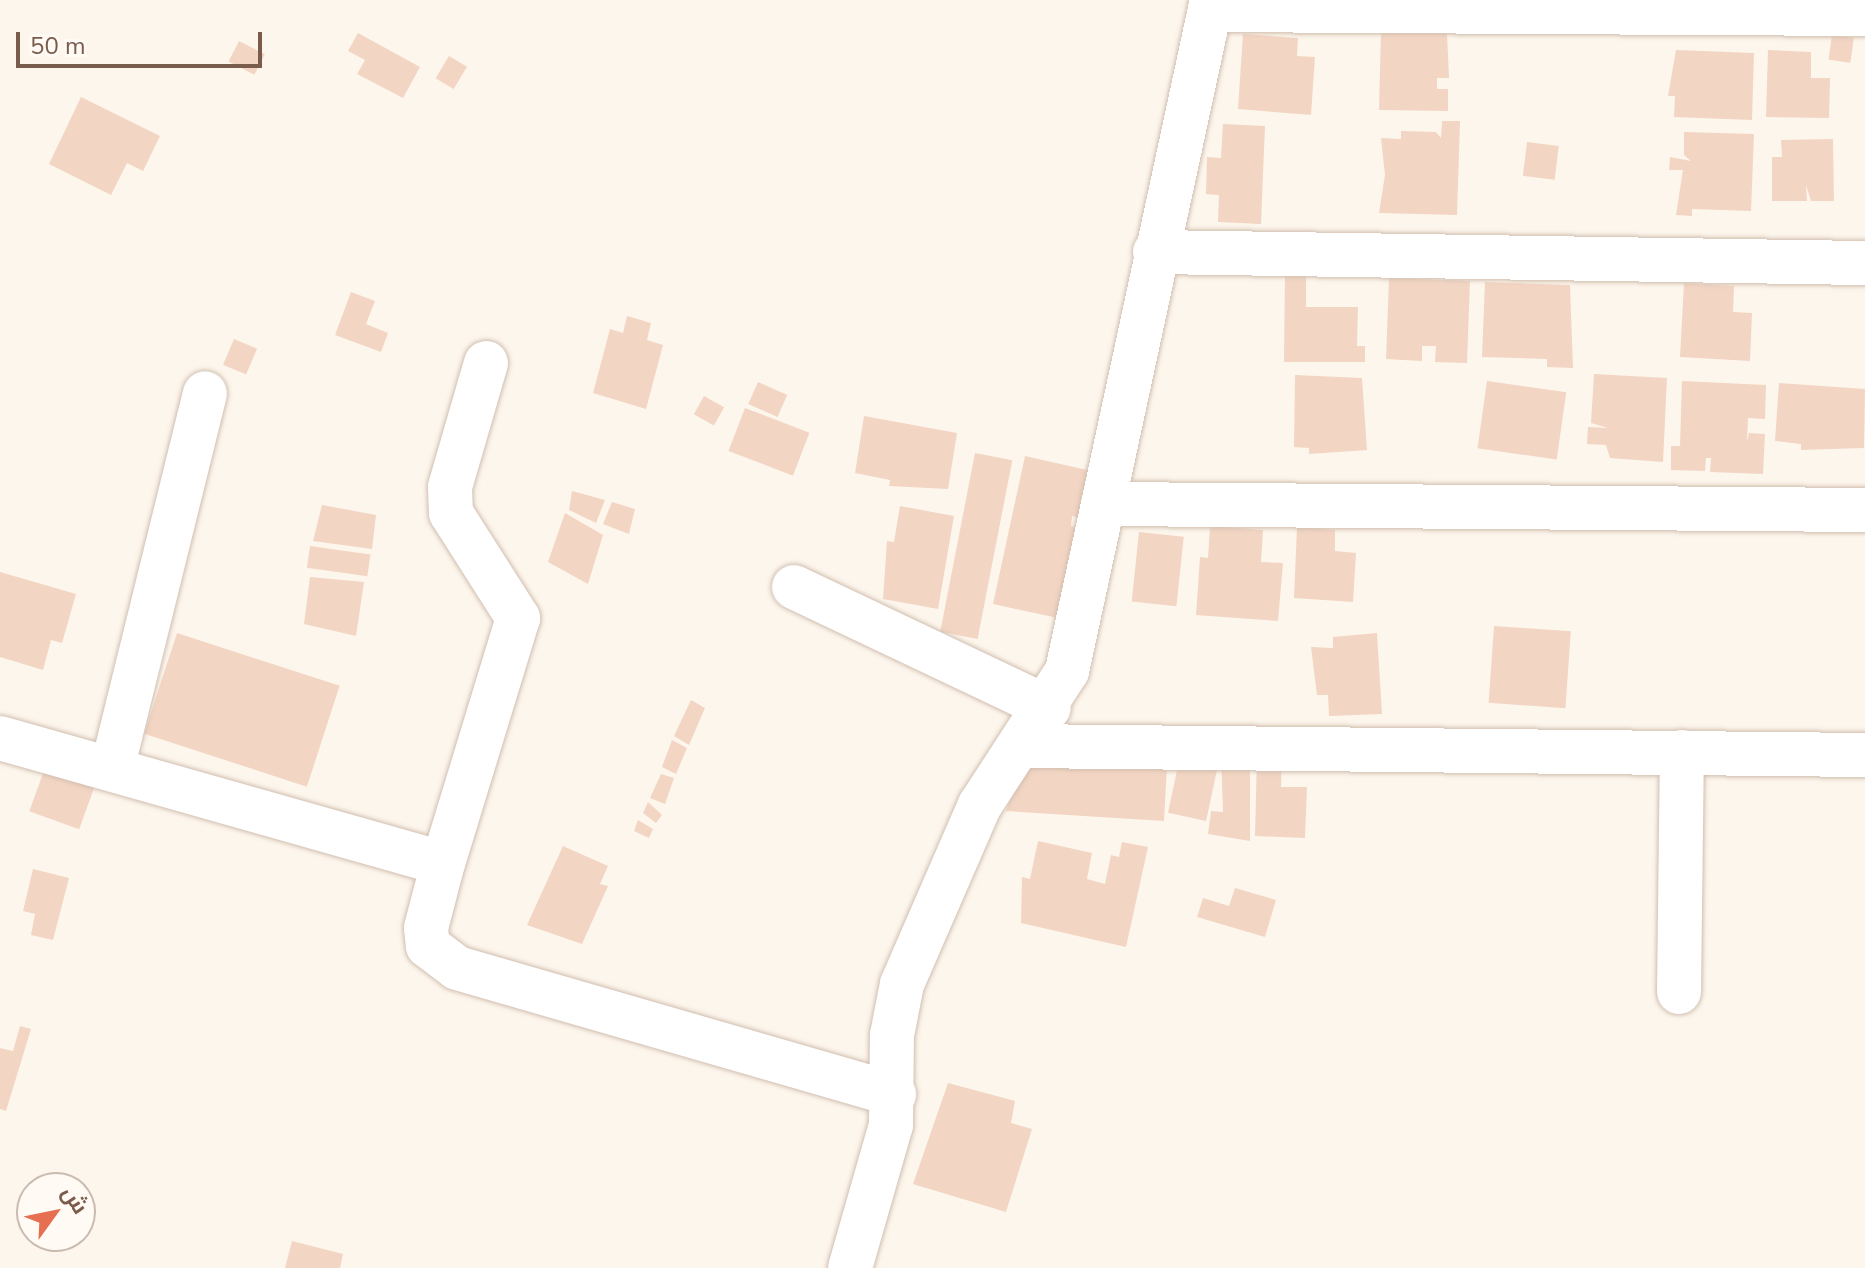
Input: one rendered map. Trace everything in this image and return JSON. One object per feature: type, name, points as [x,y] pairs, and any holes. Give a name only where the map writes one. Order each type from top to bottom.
[{"type":"street","points":[[850,1268],[884,1154],[894,1094],[892,1035],[902,984],[980,805],[1049,708],[1067,671],[1155,252],[1211,5],[1865,14]]},
{"type":"street","points":[[1155,252],[1865,263]]},
{"type":"street","points":[[486,363],[450,487],[451,513],[477,561],[514,603],[518,618],[443,863],[426,928],[428,946],[457,968],[894,1094]]},
{"type":"street","points":[[112,769],[205,393]]},
{"type":"street","points":[[1103,504],[1865,510]]},
{"type":"street","points":[[794,587],[1049,708]]},
{"type":"street","points":[[0,738],[443,863]]},
{"type":"street","points":[[1021,746],[1865,755]]},
{"type":"street","points":[[1679,992],[1682,752]]},
{"type":"building","points":[[1381,32],[1447,33],[1449,78],[1437,78],[1437,89],[1448,89],[1448,111],[1379,110]]},
{"type":"building","points":[[358,33],[420,67],[403,98],[357,74],[365,60],[348,51]]},
{"type":"building","points":[[1243,34],[1298,38],[1297,56],[1315,57],[1311,115],[1238,109]]},
{"type":"building","points":[[1832,35],[1854,38],[1850,63],[1829,60]]},
{"type":"building","points":[[239,41],[265,54],[254,75],[229,61]]},
{"type":"building","points":[[1676,50],[1754,53],[1752,120],[1674,117],[1675,96],[1668,96]]},
{"type":"building","points":[[1768,50],[1811,52],[1811,78],[1830,78],[1829,118],[1766,117]]},
{"type":"building","points":[[449,56],[467,67],[454,89],[436,78]]},
{"type":"building","points":[[81,97],[160,136],[143,171],[127,163],[111,195],[49,164]]},
{"type":"building","points":[[1442,121],[1460,121],[1457,215],[1379,213],[1385,175],[1381,138],[1401,139],[1401,131],[1436,132],[1441,138]]},
{"type":"building","points":[[1223,124],[1265,126],[1261,224],[1218,222],[1219,195],[1206,194],[1207,157],[1221,158]]},
{"type":"building","points":[[1684,132],[1754,134],[1751,211],[1692,209],[1692,216],[1676,215],[1683,170],[1669,170],[1670,157],[1691,161],[1684,155]]},
{"type":"building","points":[[1833,139],[1834,201],[1811,201],[1806,185],[1807,201],[1772,201],[1772,157],[1782,157],[1781,140]]},
{"type":"building","points":[[1527,142],[1559,146],[1555,180],[1523,176]]},
{"type":"building","points":[[1285,271],[1306,275],[1306,307],[1358,307],[1357,346],[1365,346],[1365,362],[1284,362]]},
{"type":"building","points":[[1389,278],[1470,281],[1467,363],[1435,362],[1436,346],[1422,346],[1422,361],[1386,359]]},
{"type":"building","points":[[1485,282],[1570,285],[1573,368],[1547,367],[1547,359],[1482,357]]},
{"type":"building","points":[[1684,283],[1734,286],[1733,312],[1752,313],[1750,361],[1680,357]]},
{"type":"building","points":[[351,292],[375,301],[366,324],[388,333],[381,352],[335,335]]},
{"type":"building","points":[[627,316],[651,323],[647,340],[663,345],[646,409],[593,393],[610,329],[623,333]]},
{"type":"building","points":[[234,339],[257,349],[246,375],[223,365]]},
{"type":"building","points":[[1594,374],[1667,378],[1663,462],[1610,458],[1606,445],[1587,444],[1588,427],[1608,428],[1591,423]]},
{"type":"building","points":[[1295,375],[1362,378],[1367,450],[1309,454],[1309,448],[1294,447]]},
{"type":"building","points":[[1487,381],[1566,392],[1557,459],[1478,448]]},
{"type":"building","points":[[1682,381],[1766,385],[1765,419],[1748,418],[1747,442],[1749,433],[1765,434],[1763,474],[1710,472],[1711,458],[1706,458],[1705,471],[1671,470],[1671,446],[1680,446]]},
{"type":"building","points":[[758,382],[787,395],[777,417],[748,404]]},
{"type":"building","points":[[1779,383],[1865,389],[1864,448],[1801,450],[1801,444],[1775,441]]},
{"type":"building","points":[[704,396],[724,407],[714,426],[694,414]]},
{"type":"building","points":[[745,408],[809,433],[793,476],[729,451]]},
{"type":"building","points":[[864,416],[957,433],[948,489],[889,486],[890,480],[855,473]]},
{"type":"building","points":[[975,453],[1012,460],[978,639],[940,632]]},
{"type":"building","points":[[1025,456],[1096,472],[1085,519],[1072,516],[1071,526],[1091,530],[1067,620],[993,604]]},
{"type":"building","points":[[572,491],[605,500],[596,523],[569,510]]},
{"type":"building","points":[[612,502],[635,509],[629,534],[603,524]]},
{"type":"building","points":[[322,505],[376,515],[372,549],[313,541]]},
{"type":"building","points":[[900,506],[954,516],[938,609],[883,599],[887,541],[894,542]]},
{"type":"building","points":[[565,513],[603,535],[588,584],[548,562]]},
{"type":"building","points":[[1210,526],[1263,530],[1261,562],[1283,563],[1278,621],[1196,615],[1200,557],[1208,558]]},
{"type":"building","points":[[1297,527],[1335,530],[1335,551],[1356,553],[1353,602],[1294,598]]},
{"type":"building","points":[[1139,532],[1184,537],[1176,606],[1132,602]]},
{"type":"building","points":[[310,546],[370,554],[367,576],[307,568]]},
{"type":"building","points":[[0,572],[76,594],[62,643],[51,640],[43,670],[0,657]]},
{"type":"building","points":[[310,577],[364,582],[356,636],[304,624]]},
{"type":"building","points":[[1494,626],[1571,631],[1565,708],[1489,703]]},
{"type":"building","points":[[177,633],[340,686],[307,787],[144,734]]},
{"type":"building","points":[[1377,633],[1382,714],[1329,716],[1328,695],[1317,695],[1311,647],[1333,648],[1333,637]]},
{"type":"building","points":[[691,700],[705,708],[689,745],[674,736]]},
{"type":"building","points":[[672,740],[687,748],[676,774],[662,767]]},
{"type":"building","points":[[1221,755],[1250,755],[1250,841],[1208,834],[1211,811],[1223,812]]},
{"type":"building","points":[[1257,755],[1282,756],[1281,787],[1307,787],[1305,838],[1255,836]]},
{"type":"building","points":[[1179,761],[1217,769],[1206,821],[1168,813]]},
{"type":"building","points":[[1023,763],[1167,765],[1164,821],[1006,811]]},
{"type":"building","points":[[45,768],[95,786],[79,829],[29,811]]},
{"type":"building","points":[[661,774],[674,778],[665,804],[650,798]]},
{"type":"building","points":[[648,802],[662,815],[656,823],[643,813]]},
{"type":"building","points":[[638,820],[653,829],[649,838],[634,831]]},
{"type":"building","points":[[1038,841],[1092,853],[1087,879],[1105,884],[1111,855],[1119,857],[1122,842],[1148,847],[1126,947],[1021,923],[1022,877],[1030,879]]},
{"type":"building","points":[[563,846],[608,866],[600,884],[608,886],[582,944],[527,925]]},
{"type":"building","points":[[33,869],[69,878],[53,940],[31,935],[35,914],[23,911]]},
{"type":"building","points":[[1235,888],[1276,900],[1265,937],[1197,917],[1203,898],[1229,906]]},
{"type":"building","points":[[20,1026],[31,1029],[6,1111],[0,1109],[0,1048],[13,1051]]},
{"type":"building","points":[[948,1083],[1015,1101],[1011,1123],[1032,1129],[1006,1212],[913,1184]]},
{"type":"building","points":[[292,1241],[343,1254],[340,1268],[285,1268]]}]
